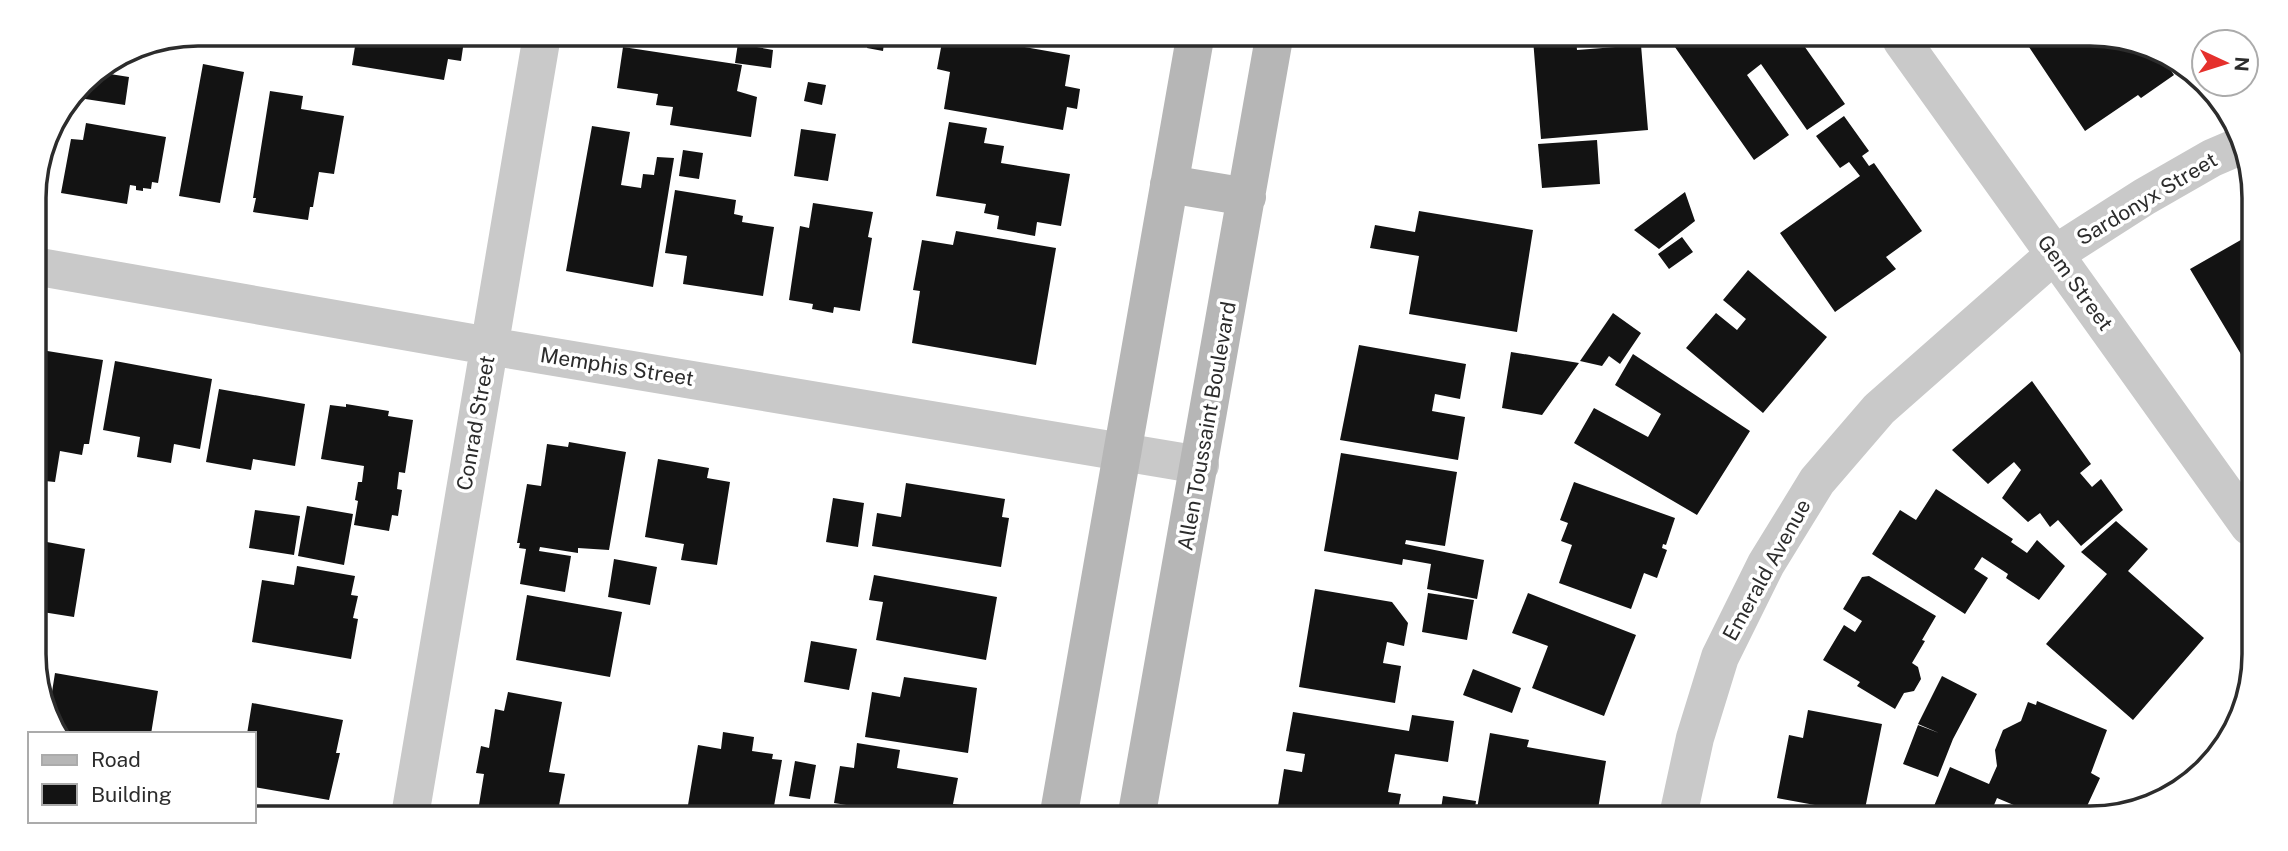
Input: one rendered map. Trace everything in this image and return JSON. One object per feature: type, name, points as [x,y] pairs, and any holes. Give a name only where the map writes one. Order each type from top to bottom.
[{"type":"main road","points":[[1060,806],[1194,46]]},
{"type":"main road","name":"Allen Toussaint Boulevard","points":[[1138,806],[1273,46]]},
{"type":"main road","points":[[1169,184],[1247,197]]},
{"type":"street","name":"Conrad Street","points":[[412,806],[540,46]]},
{"type":"street","name":"Gem Street","points":[[1906,46],[2242,516]]},
{"type":"street","name":"Sardonyx Street","points":[[2054,254],[2144,197],[2212,158],[2234,149]]},
{"type":"street","name":"Emerald Avenue","points":[[1680,805],[1695,738],[1720,657],[1766,564],[1817,481],[1879,409],[2054,254]]},
{"type":"street","name":"Memphis Street","points":[[46,268],[1200,465]]},
{"type":"building","points":[[355,46],[463,46],[461,61],[448,59],[444,80],[352,65]]},
{"type":"building","points":[[738,46],[773,50],[771,68],[735,63]]},
{"type":"building","points":[[868,46],[884,46],[883,51]]},
{"type":"building","points":[[941,46],[1018,46],[1070,55],[1065,86],[1080,89],[1077,109],[1067,107],[1063,130],[944,109],[950,72],[937,69]]},
{"type":"building","points":[[1534,46],[1577,46],[1577,50],[1641,46],[1648,130],[1541,139]]},
{"type":"building","points":[[1674,46],[1804,46],[1845,104],[1807,130],[1761,64],[1747,75],[1789,135],[1754,160]]},
{"type":"building","points":[[2028,46],[2120,48],[2158,61],[2169,67],[2174,75],[2141,98],[2138,95],[2085,131]]},
{"type":"building","points":[[623,47],[742,65],[737,91],[757,97],[751,137],[670,125],[673,107],[656,105],[658,94],[617,88]]},
{"type":"building","points":[[203,64],[244,72],[220,203],[179,196]]},
{"type":"building","points":[[110,73],[129,77],[125,105],[82,98]]},
{"type":"building","points":[[808,82],[826,85],[822,105],[804,101]]},
{"type":"building","points":[[270,91],[303,96],[301,109],[344,116],[334,174],[319,172],[308,220],[253,212]]},
{"type":"building","points":[[1844,116],[1869,151],[1862,156],[1869,166],[1874,163],[1922,231],[1886,257],[1896,269],[1835,312],[1780,233],[1860,176],[1849,162],[1840,168],[1816,136]]},
{"type":"building","points":[[949,122],[987,128],[984,143],[1004,146],[1001,163],[1070,174],[1061,226],[1037,222],[1035,236],[997,229],[999,216],[984,213],[986,204],[936,196]]},
{"type":"building","points":[[86,123],[166,137],[158,183],[152,182],[151,189],[143,188],[143,191],[130,185],[127,204],[61,193],[71,139],[83,140]]},
{"type":"building","points":[[592,126],[630,132],[621,185],[641,188],[643,174],[654,175],[657,157],[674,158],[653,287],[566,271]]},
{"type":"building","points":[[801,129],[836,134],[828,181],[794,176]]},
{"type":"building","points":[[1597,140],[1600,184],[1542,188],[1538,144]]},
{"type":"building","points":[[683,150],[703,153],[699,179],[679,176]]},
{"type":"building","points":[[675,190],[736,200],[734,214],[743,216],[742,222],[774,227],[763,296],[683,284],[687,256],[665,253]]},
{"type":"building","points":[[1685,192],[1695,221],[1659,249],[1634,230]]},
{"type":"building","points":[[813,203],[873,212],[868,237],[872,238],[860,311],[834,307],[833,313],[812,309],[813,304],[789,300],[800,226],[809,228]]},
{"type":"building","points":[[1419,211],[1533,230],[1517,332],[1409,314],[1419,256],[1370,248],[1375,225],[1415,232]]},
{"type":"building","points":[[956,231],[1056,248],[1036,365],[912,343],[920,291],[913,290],[922,240],[953,245]]},
{"type":"building","points":[[1682,237],[1693,252],[1669,269],[1658,254]]},
{"type":"building","points":[[2242,239],[2242,356],[2190,269]]},
{"type":"building","points":[[1748,270],[1827,337],[1763,413],[1686,348],[1716,313],[1737,330],[1746,319],[1723,300]]},
{"type":"building","points":[[1613,313],[1641,333],[1620,364],[1609,356],[1602,366],[1580,361]]},
{"type":"building","points":[[1359,345],[1466,364],[1460,399],[1435,394],[1432,411],[1465,417],[1458,460],[1340,440]]},
{"type":"building","points":[[46,351],[103,360],[89,444],[84,444],[82,455],[60,451],[55,482],[46,481]]},
{"type":"building","points":[[1511,352],[1579,363],[1542,415],[1502,408]]},
{"type":"building","points":[[1633,354],[1750,431],[1697,515],[1574,443],[1594,408],[1648,437],[1661,414],[1615,385]]},
{"type":"building","points":[[115,361],[212,379],[200,449],[174,444],[171,463],[137,457],[140,437],[103,430]]},
{"type":"building","points":[[2032,381],[2091,464],[2080,473],[2092,487],[2101,479],[2123,510],[2081,546],[2058,520],[2050,527],[2040,513],[2028,522],[2002,498],[2021,470],[2014,462],[1988,484],[1952,450]]},
{"type":"building","points":[[219,389],[305,404],[295,466],[253,459],[251,470],[206,462]]},
{"type":"building","points":[[346,404],[389,411],[388,416],[413,420],[405,473],[399,472],[397,489],[402,490],[398,516],[392,515],[389,531],[354,525],[358,482],[362,482],[364,466],[321,459],[330,405],[346,407]]},
{"type":"building","points":[[569,442],[626,452],[609,550],[578,548],[578,553],[540,547],[539,551],[571,556],[565,592],[520,584],[526,549],[519,548],[520,543],[517,543],[527,484],[541,486],[547,444],[568,447]]},
{"type":"building","points":[[1341,453],[1457,472],[1445,546],[1406,540],[1405,544],[1484,560],[1477,599],[1427,589],[1431,564],[1403,559],[1402,565],[1324,551]]},
{"type":"building","points":[[658,459],[709,468],[707,478],[730,482],[717,565],[681,560],[684,544],[645,537]]},
{"type":"building","points":[[1574,482],[1675,518],[1666,545],[1663,544],[1662,548],[1667,550],[1657,578],[1644,573],[1631,609],[1559,583],[1572,545],[1561,541],[1568,523],[1560,520]]},
{"type":"building","points":[[906,483],[1005,499],[1002,517],[1009,518],[1001,567],[872,546],[877,513],[901,517]]},
{"type":"building","points":[[1936,489],[2013,539],[2011,542],[2027,553],[2037,540],[2065,566],[2039,600],[2006,578],[2008,574],[1982,557],[1974,569],[1988,578],[1965,614],[1872,554],[1900,510],[1916,520]]},
{"type":"building","points":[[833,498],[864,503],[858,547],[826,542]]},
{"type":"building","points":[[307,506],[353,514],[344,565],[298,556]]},
{"type":"building","points":[[255,510],[300,516],[294,555],[249,548]]},
{"type":"building","points":[[2116,521],[2148,549],[2128,571],[2204,638],[2133,720],[2046,644],[2107,574],[2081,552]]},
{"type":"building","points":[[46,542],[85,549],[74,617],[46,613]]},
{"type":"building","points":[[614,559],[657,567],[650,605],[608,597]]},
{"type":"building","points":[[297,566],[355,576],[351,595],[358,596],[353,618],[358,619],[351,659],[252,642],[262,580],[294,585]]},
{"type":"building","points":[[874,575],[997,597],[986,660],[876,640],[883,602],[869,600]]},
{"type":"building","points":[[1869,576],[1936,616],[1912,663],[1918,667],[1921,679],[1914,691],[1904,693],[1895,709],[1857,686],[1860,682],[1823,660],[1844,625],[1855,632],[1862,621],[1843,609],[1862,577]]},
{"type":"building","points":[[1315,589],[1392,602],[1408,623],[1404,646],[1387,642],[1383,663],[1401,666],[1395,703],[1299,687]]},
{"type":"building","points":[[1428,593],[1474,600],[1467,640],[1422,632]]},
{"type":"building","points":[[1528,593],[1636,635],[1604,716],[1532,688],[1548,646],[1512,633]]},
{"type":"building","points":[[527,595],[622,612],[610,677],[516,660]]},
{"type":"building","points":[[811,641],[857,649],[849,690],[804,682]]},
{"type":"building","points":[[1473,669],[1521,688],[1512,713],[1463,695]]},
{"type":"building","points":[[55,673],[158,691],[151,732],[67,732],[52,694]]},
{"type":"building","points":[[1942,676],[1977,694],[1953,739],[1938,777],[1903,764],[1918,725],[1939,733],[1918,724]]},
{"type":"building","points":[[904,677],[977,688],[968,753],[865,737],[872,692],[900,697]]},
{"type":"building","points":[[508,692],[562,702],[549,772],[565,774],[559,806],[479,806],[484,774],[476,773],[481,746],[489,748],[495,709],[504,711]]},
{"type":"building","points":[[2037,701],[2107,730],[2091,773],[2100,778],[2088,805],[2014,805],[1997,798],[1994,805],[1934,805],[1950,767],[1989,784],[1997,766],[1995,750],[2003,730],[2021,721],[2028,702],[2036,705]]},
{"type":"building","points":[[252,703],[343,720],[336,753],[340,753],[329,800],[256,787],[256,732],[247,732]]},
{"type":"building","points":[[1808,710],[1882,724],[1866,805],[1816,805],[1777,798],[1789,735],[1803,738]]},
{"type":"building","points":[[1293,712],[1409,731],[1412,715],[1454,721],[1448,762],[1395,754],[1388,792],[1401,794],[1399,805],[1278,805],[1284,769],[1302,772],[1305,754],[1286,751]]},
{"type":"building","points":[[723,732],[754,737],[752,751],[773,754],[772,759],[782,760],[774,806],[688,806],[698,745],[721,749]]},
{"type":"building","points":[[1490,733],[1529,740],[1527,747],[1606,761],[1599,805],[1478,805]]},
{"type":"building","points":[[857,743],[900,750],[897,768],[958,778],[953,804],[961,806],[850,806],[834,803],[840,766],[854,768]]},
{"type":"building","points":[[795,761],[816,765],[810,799],[789,796]]},
{"type":"building","points":[[1443,796],[1476,801],[1475,805],[1442,805]]}]
